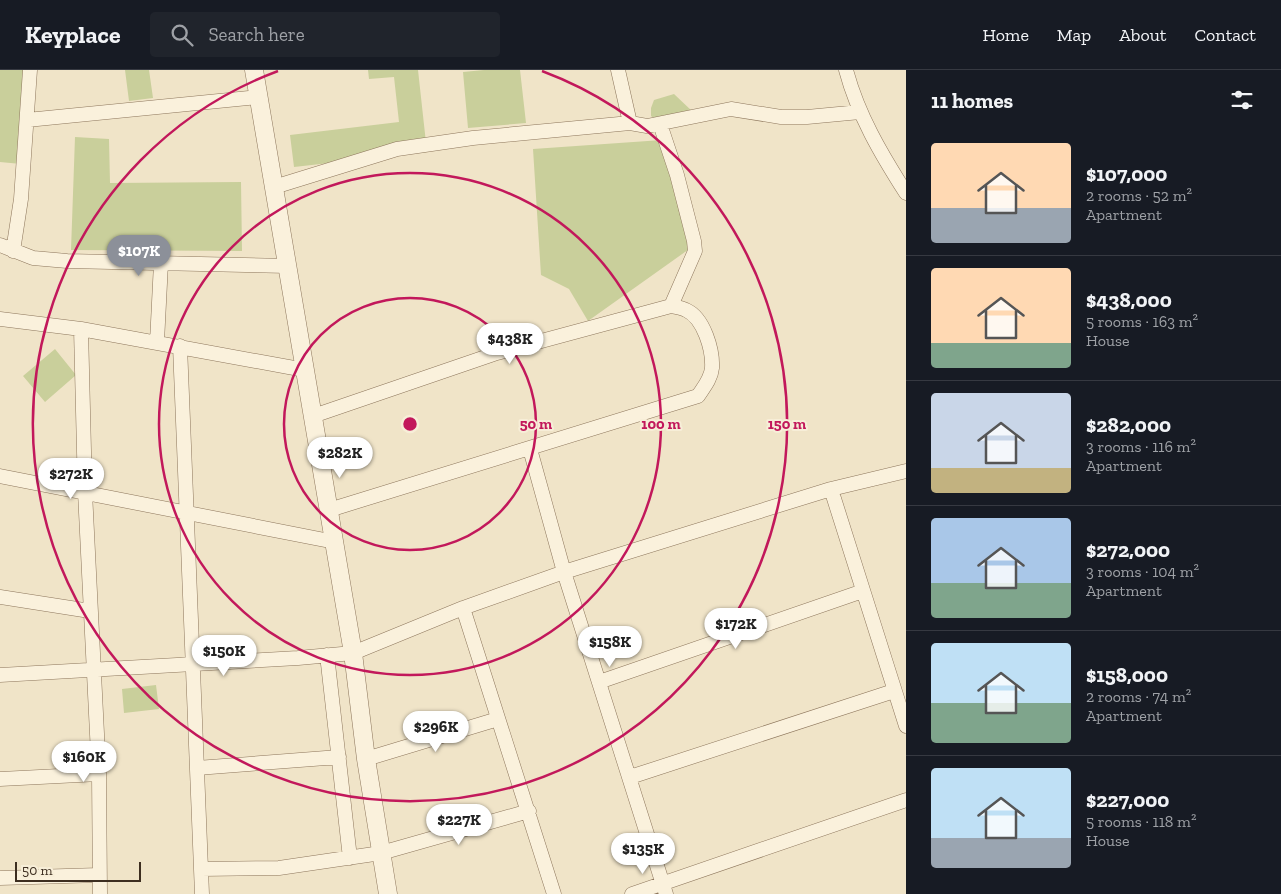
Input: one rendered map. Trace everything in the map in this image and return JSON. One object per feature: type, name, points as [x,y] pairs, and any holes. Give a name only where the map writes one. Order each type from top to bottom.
[{"type":"street","points":[[30,70],[21,199],[6,248],[33,258],[67,261],[288,266]]},
{"type":"street","points":[[254,70],[353,653],[366,759],[388,894]]},
{"type":"street","points":[[618,70],[630,123]]},
{"type":"street","points":[[846,70],[867,129],[906,193]]},
{"type":"street","points":[[27,120],[259,97]]},
{"type":"street","points":[[274,188],[397,149],[473,138],[630,123],[647,126],[732,109],[781,117],[807,117],[860,112]]},
{"type":"street","points":[[660,124],[677,175],[695,251],[671,306]]},
{"type":"street","points":[[157,342],[161,263]]},
{"type":"street","points":[[313,416],[497,354],[671,306],[688,310],[702,324],[708,341],[712,368],[707,383],[698,396],[329,510]]},
{"type":"street","points":[[0,319],[81,329],[306,370]]},
{"type":"street","points":[[81,329],[92,671],[99,774],[100,894]]},
{"type":"street","points":[[180,346],[185,514],[202,894]]},
{"type":"street","points":[[530,449],[564,572],[665,888]]},
{"type":"street","points":[[0,675],[92,671],[353,653],[463,608],[564,572],[831,489],[906,471]]},
{"type":"street","points":[[0,476],[334,542]]},
{"type":"street","points":[[831,489],[906,726]]},
{"type":"street","points":[[599,682],[863,591]]},
{"type":"street","points":[[0,597],[90,611]]},
{"type":"street","points":[[463,608],[554,894]]},
{"type":"street","points":[[328,655],[350,858]]},
{"type":"street","points":[[630,777],[894,691]]},
{"type":"street","points":[[366,759],[498,719]]},
{"type":"street","points":[[197,768],[339,757]]},
{"type":"street","points":[[0,779],[99,774]]},
{"type":"street","points":[[632,894],[665,888],[906,800]]},
{"type":"street","points":[[201,869],[279,868],[381,853],[528,811]]},
{"type":"street","points":[[0,878],[99,876]]},
{"type":"green space","points":[[0,70],[29,70],[21,164],[0,162]]},
{"type":"green space","points":[[125,70],[149,70],[153,98],[129,101]]},
{"type":"green space","points":[[368,70],[418,70],[427,152],[294,167],[290,135],[399,122],[394,77],[369,79]]},
{"type":"green space","points":[[520,70],[526,123],[468,128],[463,72]]},
{"type":"green space","points":[[674,94],[693,112],[655,119],[651,116],[654,100]]},
{"type":"green space","points":[[75,137],[109,139],[110,183],[241,182],[242,251],[71,250]]},
{"type":"green space","points":[[662,140],[692,247],[588,321],[569,289],[541,275],[533,149]]},
{"type":"green space","points":[[55,349],[76,375],[45,402],[23,376]]},
{"type":"green space","points":[[156,685],[159,709],[124,713],[122,689]]}]
